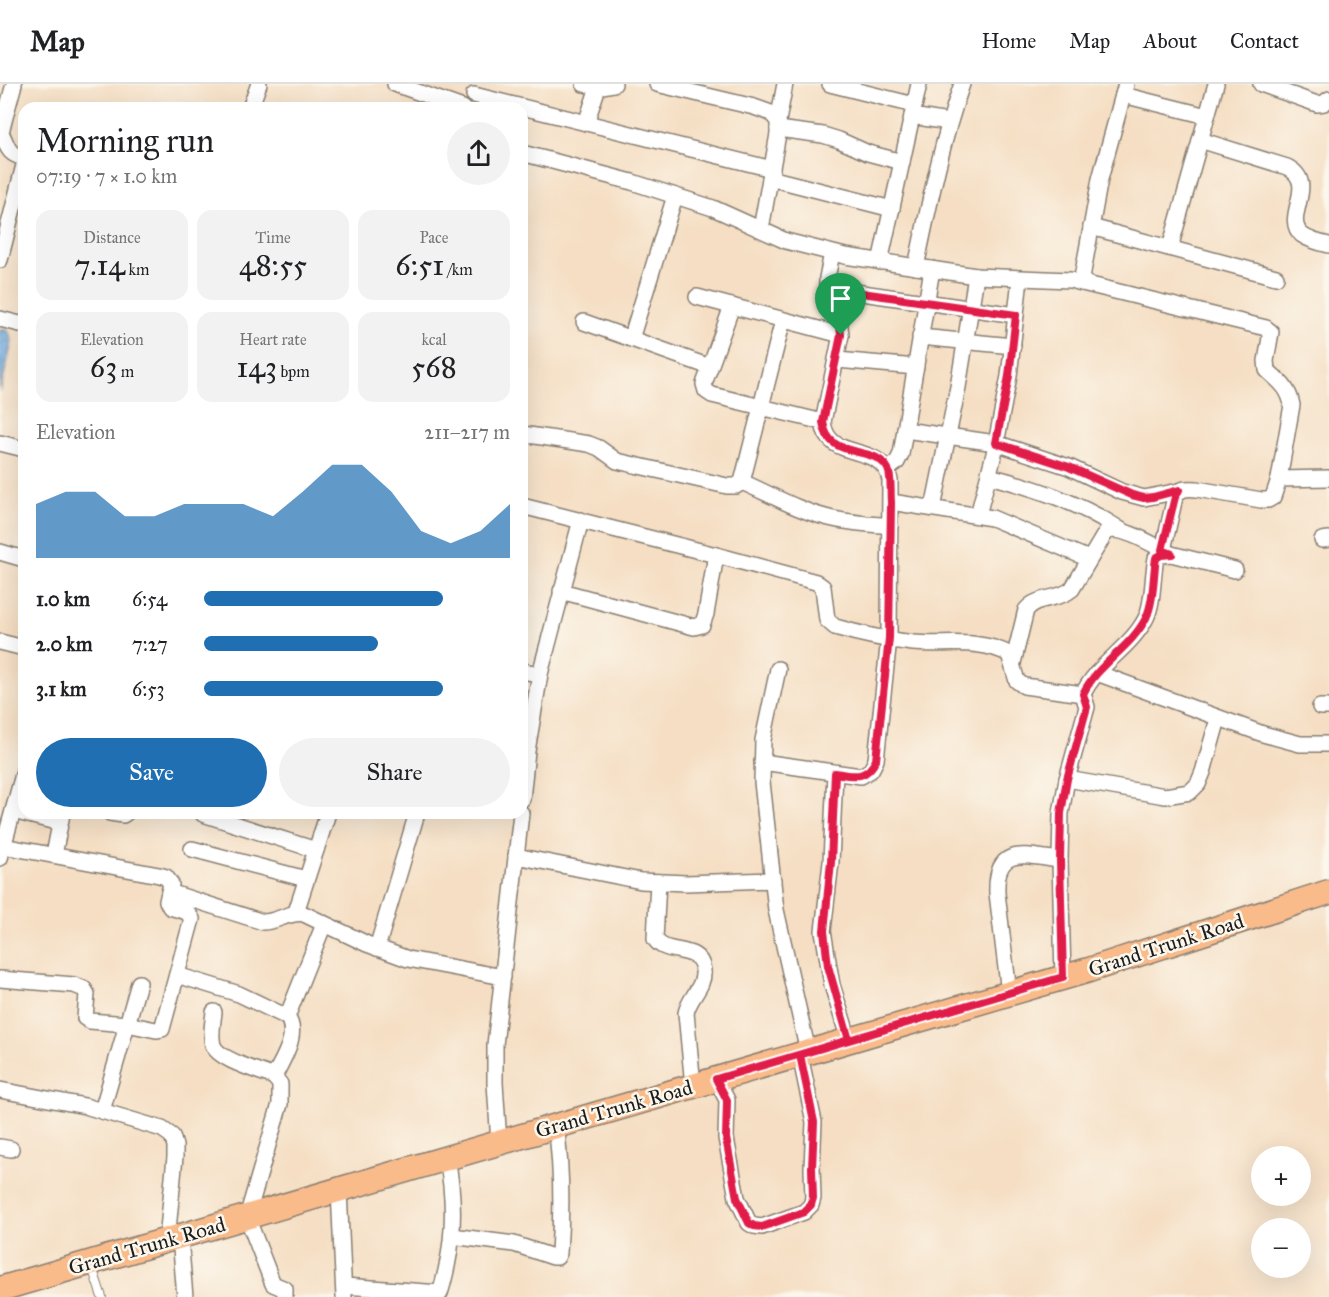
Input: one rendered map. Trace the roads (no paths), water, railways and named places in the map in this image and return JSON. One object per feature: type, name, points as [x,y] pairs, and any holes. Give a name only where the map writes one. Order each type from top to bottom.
[{"type":"main road","name":"Grand Trunk Road","points":[[0,1290],[1063,977],[1329,892]]},
{"type":"street","points":[[14,84],[1,132],[8,149],[13,155],[18,156]]},
{"type":"street","points":[[395,84],[446,102]]},
{"type":"street","points":[[586,123],[591,86],[614,84]]},
{"type":"street","points":[[657,84],[754,107],[771,113],[778,125],[823,135],[868,153],[902,162]]},
{"type":"street","points":[[761,229],[785,84]]},
{"type":"street","points":[[830,84],[948,122]]},
{"type":"street","points":[[880,262],[919,84]]},
{"type":"street","points":[[916,267],[948,122],[962,84]]},
{"type":"street","points":[[1170,248],[1216,84]]},
{"type":"street","points":[[1261,84],[1306,102],[1317,104],[1329,99]]},
{"type":"street","points":[[251,102],[253,85]]},
{"type":"street","points":[[1081,283],[1109,143],[1124,89],[1207,116]]},
{"type":"street","points":[[474,96],[499,102]]},
{"type":"street","points":[[528,109],[586,123],[892,209]]},
{"type":"street","points":[[1200,140],[1296,171],[1301,189],[1296,227],[1302,234],[1329,245]]},
{"type":"street","points":[[528,155],[632,182],[724,212],[786,241],[832,253],[976,276],[1058,279],[1258,325],[1271,332],[1266,361],[1267,370],[1290,394],[1292,405],[1279,479],[1273,497],[1268,500],[1186,488],[1144,498],[1132,495],[1069,467],[996,443],[905,430]]},
{"type":"street","points":[[0,260],[5,219],[18,195]]},
{"type":"street","points":[[631,339],[675,196]]},
{"type":"street","points":[[1091,227],[1276,277]]},
{"type":"street","points":[[762,762],[861,776],[871,770],[876,760],[889,638],[890,480],[888,469],[880,460],[836,445],[824,433],[823,422],[841,335],[839,318],[827,288],[832,253]]},
{"type":"street","points":[[888,469],[897,462],[905,430],[932,269]]},
{"type":"street","points":[[933,508],[967,343],[976,276]]},
{"type":"street","points":[[978,515],[996,443],[1013,346],[1020,279]]},
{"type":"street","points":[[827,288],[1016,315]]},
{"type":"street","points":[[697,297],[841,335]]},
{"type":"street","points":[[732,306],[704,384],[706,392],[823,422]]},
{"type":"street","points":[[0,319],[18,324]]},
{"type":"street","points":[[528,435],[589,444],[617,460],[727,486],[736,486],[742,482],[783,320]]},
{"type":"street","points":[[584,322],[710,367]]},
{"type":"street","points":[[920,337],[1013,346]]},
{"type":"street","points":[[837,360],[916,367]]},
{"type":"street","points":[[0,443],[18,448]]},
{"type":"street","points":[[988,476],[1063,498],[1167,552],[1235,570]]},
{"type":"street","points":[[1279,479],[1329,478]]},
{"type":"street","points":[[742,482],[828,518],[851,523],[890,526]]},
{"type":"street","points":[[1167,552],[1175,497],[1179,490]]},
{"type":"street","points":[[891,502],[978,515],[1010,525],[1089,559]]},
{"type":"street","points":[[528,507],[816,582],[823,587],[827,620],[835,627],[913,643],[983,645],[999,649],[1009,654],[1017,681],[1024,686],[1083,694]]},
{"type":"street","points":[[528,710],[540,674],[581,520]]},
{"type":"street","points":[[1013,663],[1026,610],[1032,603],[1065,594],[1072,589],[1106,532],[1112,529],[1121,530]]},
{"type":"street","points":[[0,552],[18,557]]},
{"type":"street","points":[[1063,977],[1061,813],[1067,779],[1086,715],[1087,707],[1083,694],[1090,680],[1140,628],[1147,616],[1156,558],[1167,552]]},
{"type":"street","points":[[561,591],[694,627],[702,625],[706,614],[716,555]]},
{"type":"street","points":[[0,642],[18,646]]},
{"type":"street","points":[[658,882],[655,939],[658,945],[692,952],[700,960],[703,969],[700,988],[688,1004],[686,1013],[705,1083],[727,1100],[726,1138],[737,1198],[749,1223],[754,1226],[762,1227],[804,1212],[811,1205],[813,1198],[814,1122],[773,880],[762,782],[764,740],[777,669]]},
{"type":"street","points":[[528,672],[540,674]]},
{"type":"street","points":[[1097,673],[1218,719],[1283,740],[1300,744],[1329,744]]},
{"type":"street","points":[[1067,779],[1165,796],[1190,792],[1198,784],[1203,772],[1218,719]]},
{"type":"street","points":[[835,773],[830,872],[824,931],[828,966],[849,1040]]},
{"type":"street","points":[[0,979],[74,985],[84,988],[87,994],[85,1018],[98,1023],[128,1023],[156,1030],[162,1029],[192,919],[187,912],[170,907],[168,901],[171,884],[166,877],[54,855],[2,852],[18,792]]},
{"type":"street","points":[[13,810],[18,811]]},
{"type":"street","points":[[54,855],[62,819]]},
{"type":"street","points":[[232,819],[316,850]]},
{"type":"street","points":[[296,912],[326,819]]},
{"type":"street","points":[[377,948],[415,819]]},
{"type":"street","points":[[499,1143],[494,1064],[520,819]]},
{"type":"street","points":[[192,849],[306,879]]},
{"type":"street","points":[[1009,993],[998,893],[999,868],[1005,860],[1016,855],[1060,860]]},
{"type":"street","points":[[516,856],[620,878],[658,882],[773,880]]},
{"type":"street","points":[[169,892],[263,922],[273,922],[296,912],[377,948],[408,959],[503,977]]},
{"type":"street","points":[[287,1017],[324,924]]},
{"type":"street","points":[[177,975],[239,994],[287,1017],[293,1032],[274,1077]]},
{"type":"street","points":[[102,1111],[139,983]]},
{"type":"street","points":[[214,1012],[212,1043],[216,1051],[224,1057],[274,1077],[280,1084],[280,1104],[247,1217],[273,1284],[285,1289],[285,1297]]},
{"type":"street","points":[[0,1090],[102,1111],[162,1129],[172,1136],[175,1146],[174,1239],[185,1297]]},
{"type":"street","points":[[452,1236],[514,1244],[557,1257],[562,1206],[562,1175],[556,1126]]},
{"type":"street","points":[[339,1190],[344,1292],[437,1294],[441,1290],[452,1236],[454,1200],[447,1158]]},
{"type":"lane","points":[[90,1263],[102,1297]]},
{"type":"water","points":[[0,329],[8,331],[12,341],[0,392]]}]
